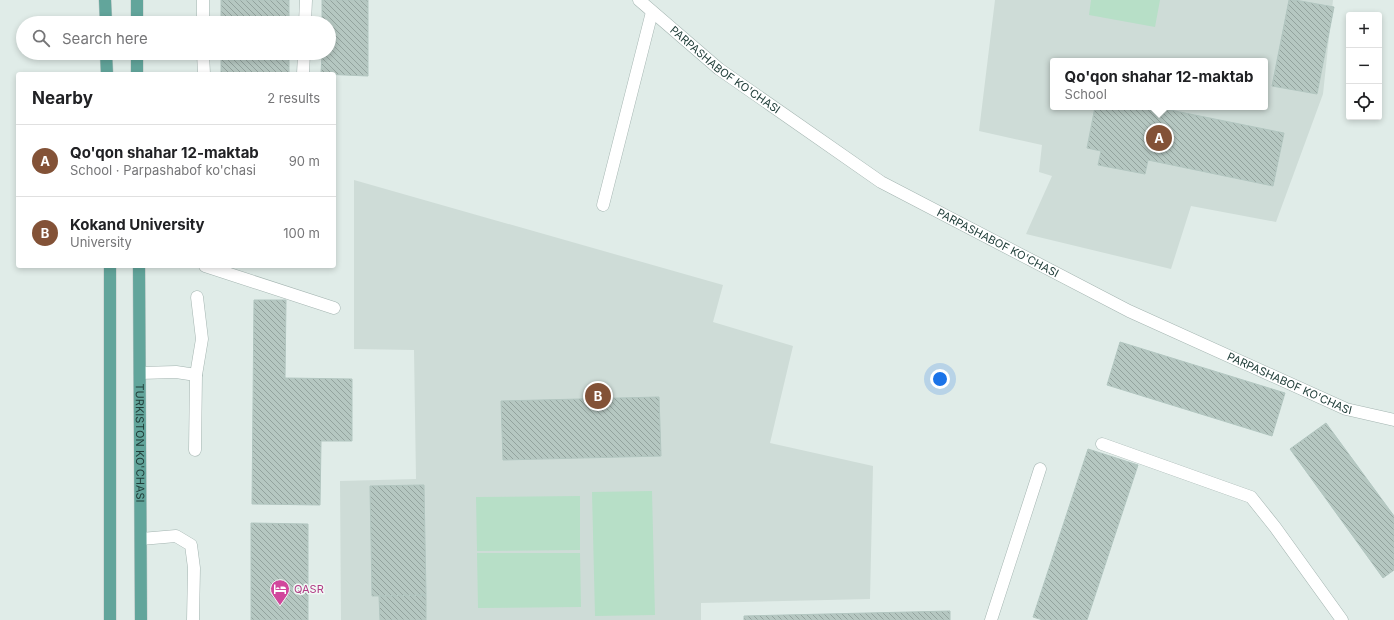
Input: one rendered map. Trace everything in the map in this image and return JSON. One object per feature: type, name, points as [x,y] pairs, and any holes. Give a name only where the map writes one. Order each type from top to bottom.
[{"type":"main road","points":[[106,0],[106,16]]},
{"type":"main road","points":[[137,0],[137,16]]},
{"type":"main road","points":[[106,60],[107,72]]},
{"type":"main road","points":[[137,60],[137,72]]},
{"type":"main road","points":[[110,268],[110,620]]},
{"type":"main road","name":"TURKISTON KO'CHASI","points":[[139,268],[141,620]]},
{"type":"street","points":[[203,0],[203,16]]},
{"type":"street","points":[[305,16],[306,0]]},
{"type":"street","name":"PARPASHABOF KO'CHASI","points":[[639,0],[720,69],[881,182],[1129,311],[1346,409],[1394,420]]},
{"type":"street","points":[[603,205],[652,12]]},
{"type":"street","points":[[203,60],[204,72]]},
{"type":"street","points":[[303,72],[304,60]]},
{"type":"street","points":[[211,268],[334,308]]},
{"type":"street","points":[[195,450],[196,375],[202,339],[197,297]]},
{"type":"street","points":[[140,373],[176,372],[196,375]]},
{"type":"street","points":[[1102,444],[1251,497],[1275,527],[1342,620]]},
{"type":"street","points":[[991,620],[1040,469]]},
{"type":"street","points":[[140,539],[176,536],[191,545],[194,568],[193,620]]},
{"type":"shaded area","points":[[995,0],[1333,0],[1323,94],[1276,222],[1191,206],[1171,269],[1026,234],[1052,176],[1039,172],[1042,145],[979,131]]},
{"type":"shaded area","points":[[354,180],[723,285],[713,322],[793,346],[770,443],[873,466],[870,599],[701,603],[701,620],[341,620],[340,481],[416,479],[414,350],[354,349]]},
{"type":"green space","points":[[1091,0],[1160,0],[1155,27],[1089,15]]},
{"type":"green space","points":[[652,491],[655,615],[595,616],[592,492]]},
{"type":"green space","points":[[580,496],[580,550],[477,551],[476,497]]},
{"type":"green space","points":[[477,553],[580,553],[581,607],[478,608]]},
{"type":"building","points":[[221,0],[289,0],[289,16],[221,16]]},
{"type":"building","points":[[322,0],[368,0],[368,76],[336,75],[336,72],[321,72],[322,60],[336,60],[336,16],[322,16]]},
{"type":"building","points":[[1289,0],[1334,7],[1317,94],[1272,86]]},
{"type":"building","points":[[221,60],[289,60],[289,72],[221,72]]},
{"type":"building","points":[[1094,110],[1170,110],[1284,133],[1273,186],[1148,160],[1145,174],[1098,165],[1101,151],[1087,148]]},
{"type":"building","points":[[254,300],[286,300],[285,378],[352,379],[352,441],[321,441],[320,505],[252,504]]},
{"type":"building","points":[[1120,342],[1285,393],[1272,436],[1107,385]]},
{"type":"building","points":[[659,397],[661,456],[503,460],[501,401]]},
{"type":"building","points":[[1326,423],[1394,516],[1394,570],[1383,578],[1290,449]]},
{"type":"building","points":[[1088,449],[1138,465],[1087,620],[1043,620],[1033,617]]},
{"type":"building","points":[[424,485],[426,595],[372,596],[370,486]]},
{"type":"building","points":[[251,523],[308,524],[308,620],[251,620]]},
{"type":"building","points":[[426,595],[426,620],[380,620],[379,596]]},
{"type":"building","points":[[950,611],[950,620],[744,620],[744,616]]},
{"type":"place","name":"Qo'qon shahar 12-maktab","points":[[1159,138]]},
{"type":"place","name":"Kokand University","points":[[598,396]]},
{"type":"place","name":"QASR","points":[[280,606]]}]
